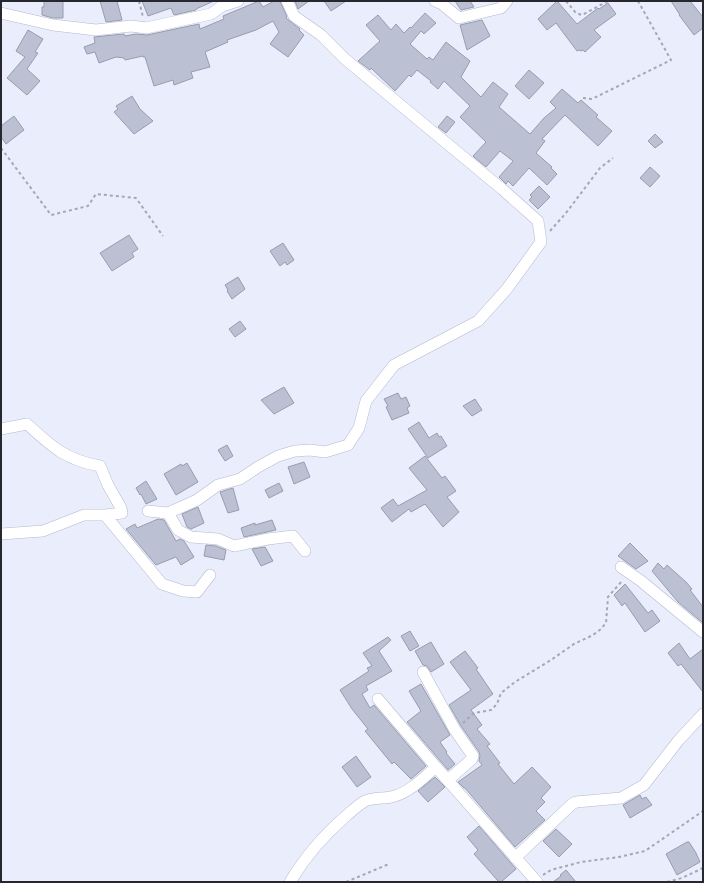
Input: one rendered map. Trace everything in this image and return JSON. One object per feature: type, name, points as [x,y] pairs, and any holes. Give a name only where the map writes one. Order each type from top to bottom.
[{"type":"street","points":[[1,13],[53,25],[96,30],[130,26],[146,28],[211,14],[222,6],[235,1]]},
{"type":"street","points":[[148,511],[168,513],[198,500],[218,485],[240,480],[278,456],[295,451],[310,450],[325,452],[348,445],[359,428],[366,401],[394,365],[478,321],[506,290],[541,242],[538,221],[502,189],[345,59],[321,35],[294,16],[287,1]]},
{"type":"street","points":[[435,1],[442,4],[459,18],[502,8],[507,1]]},
{"type":"street","points":[[1,429],[27,424],[65,456],[87,464],[100,466],[108,485],[121,508],[122,513],[105,515],[84,514],[43,531],[1,534]]},
{"type":"street","points":[[168,513],[178,530],[191,537],[218,539],[234,546],[268,539],[293,536],[305,551]]},
{"type":"street","points":[[105,515],[162,584],[183,591],[197,592],[210,575]]},
{"type":"street","points":[[626,570],[642,581],[703,632]]},
{"type":"street","points":[[423,672],[455,730],[473,758],[448,780]]},
{"type":"street","points":[[378,699],[536,881]]},
{"type":"street","points":[[515,858],[576,802],[622,798],[644,785],[678,741],[703,714]]},
{"type":"street","points":[[290,882],[319,842],[355,808],[364,802],[396,796],[418,783],[436,767]]},
{"type":"path","points":[[139,1],[146,28]]},
{"type":"path","points":[[566,1],[576,13],[582,15],[608,1]]},
{"type":"path","points":[[583,98],[592,99],[671,60],[638,1]]},
{"type":"path","points":[[1,148],[51,215],[88,206],[96,194],[136,198],[163,236]]},
{"type":"path","points":[[541,242],[566,213],[600,168],[613,158]]},
{"type":"path","points":[[455,730],[474,713],[491,710],[497,704],[501,693],[515,682],[574,644],[593,635],[601,629],[606,623],[608,596],[626,570]]},
{"type":"path","points":[[536,881],[551,870],[573,864],[619,857],[645,851],[703,811]]},
{"type":"path","points":[[346,882],[389,864]]},
{"type":"path","points":[[667,882],[682,878],[703,868]]},
{"type":"building","points":[[44,1],[63,1],[63,18],[53,18],[42,15]]},
{"type":"building","points":[[100,1],[117,1],[122,20],[106,22]]},
{"type":"building","points":[[142,1],[214,1],[196,10],[174,15],[171,8],[148,16]]},
{"type":"building","points":[[259,1],[263,7],[274,1],[280,1],[287,17],[286,18],[300,29],[299,30],[304,35],[288,57],[270,44],[279,32],[273,21],[256,30],[227,40],[228,42],[205,52],[210,67],[191,72],[193,78],[174,85],[173,80],[154,86],[145,57],[143,56],[125,60],[124,58],[116,57],[99,63],[95,52],[87,54],[84,47],[95,43],[94,37],[124,34],[125,36],[136,34],[147,35],[199,24],[200,29],[224,19],[223,16]]},
{"type":"building","points":[[295,1],[309,1],[298,9]]},
{"type":"building","points":[[324,1],[346,1],[331,11]]},
{"type":"building","points":[[455,1],[470,1],[474,7],[461,10]]},
{"type":"building","points":[[557,1],[577,24],[598,8],[599,9],[608,3],[616,14],[594,30],[601,37],[585,52],[583,50],[577,51],[556,23],[547,30],[538,19]]},
{"type":"building","points":[[671,1],[690,1],[703,17],[703,28],[694,35],[679,15]]},
{"type":"building","points":[[425,13],[436,23],[424,34],[421,31],[410,44],[427,59],[429,57],[433,60],[446,42],[470,61],[461,77],[481,97],[493,82],[508,94],[499,107],[530,134],[544,118],[556,108],[550,102],[562,89],[578,103],[581,100],[598,115],[596,117],[612,131],[598,146],[565,115],[542,139],[545,141],[536,153],[552,167],[551,168],[557,174],[547,185],[529,168],[513,186],[508,181],[506,184],[499,177],[513,161],[500,151],[486,167],[473,156],[486,142],[460,117],[470,106],[444,81],[438,89],[430,82],[431,81],[417,70],[411,77],[409,75],[395,91],[371,68],[370,70],[358,61],[380,41],[366,25],[378,15],[391,30],[396,24],[404,33],[410,27],[411,28]]},
{"type":"building","points":[[482,20],[490,36],[467,50],[460,25]]},
{"type":"building","points":[[28,30],[43,39],[35,52],[38,53],[27,69],[40,81],[27,95],[7,78],[25,57],[16,51]]},
{"type":"building","points":[[529,70],[544,83],[529,99],[515,86]]},
{"type":"building","points":[[132,96],[140,109],[153,121],[134,134],[114,112],[118,109],[116,106]]},
{"type":"building","points":[[14,116],[24,130],[6,144],[1,137],[1,126]]},
{"type":"building","points":[[447,116],[455,122],[446,133],[438,127]]},
{"type":"building","points":[[655,134],[663,142],[655,148],[648,141]]},
{"type":"building","points":[[650,167],[660,176],[650,187],[640,178]]},
{"type":"building","points":[[539,186],[550,197],[538,209],[529,200],[532,197],[530,195]]},
{"type":"building","points":[[129,235],[138,249],[132,253],[134,257],[112,271],[100,253]]},
{"type":"building","points":[[283,243],[294,260],[287,265],[285,262],[280,266],[270,251]]},
{"type":"building","points":[[238,277],[245,289],[232,299],[225,285]]},
{"type":"building","points":[[240,321],[246,329],[235,337],[229,329]]},
{"type":"building","points":[[284,387],[294,403],[274,414],[261,400]]},
{"type":"building","points":[[398,393],[401,399],[406,397],[410,406],[407,408],[409,413],[392,420],[386,407],[388,406],[384,399]]},
{"type":"building","points":[[475,399],[482,410],[472,416],[463,406]]},
{"type":"building","points":[[419,422],[429,438],[437,433],[439,437],[441,436],[447,446],[428,458],[408,429]]},
{"type":"building","points":[[227,445],[233,456],[225,461],[218,450]]},
{"type":"building","points":[[425,456],[442,478],[445,476],[456,491],[447,497],[459,512],[443,527],[425,504],[411,512],[409,509],[392,522],[381,508],[393,499],[398,506],[427,490],[409,468]]},
{"type":"building","points":[[304,462],[310,477],[294,484],[288,467]]},
{"type":"building","points":[[187,463],[198,482],[176,495],[164,474],[181,464],[182,466]]},
{"type":"building","points":[[146,481],[157,499],[146,504],[136,488]]},
{"type":"building","points":[[279,483],[283,491],[269,498],[265,490]]},
{"type":"building","points":[[233,488],[239,510],[228,513],[220,492]]},
{"type":"building","points":[[198,507],[204,523],[191,529],[187,527],[182,514]]},
{"type":"building","points":[[158,519],[164,520],[176,541],[180,539],[184,541],[194,557],[181,565],[176,557],[156,565],[126,529],[135,524],[137,528]]},
{"type":"building","points":[[272,520],[276,530],[244,537],[241,528],[255,523],[255,525]]},
{"type":"building","points":[[630,543],[648,561],[636,569],[618,556]]},
{"type":"building","points":[[206,545],[216,546],[226,550],[224,560],[204,556]]},
{"type":"building","points":[[265,547],[273,561],[261,566],[252,549]]},
{"type":"building","points":[[658,563],[664,569],[667,565],[692,589],[690,590],[703,607],[703,623],[678,602],[652,571]]},
{"type":"building","points":[[625,584],[648,613],[652,610],[660,621],[645,632],[625,603],[622,606],[614,595]]},
{"type":"building","points":[[410,631],[419,646],[410,651],[401,636]]},
{"type":"building","points":[[388,637],[391,640],[379,651],[392,671],[366,686],[368,690],[362,694],[370,708],[374,705],[426,766],[411,779],[394,762],[392,764],[365,731],[368,729],[352,709],[340,690],[369,671],[367,668],[372,666],[363,653]]},
{"type":"building","points":[[431,642],[444,664],[431,672],[427,666],[423,665],[415,651]]},
{"type":"building","points":[[679,643],[690,659],[703,649],[703,692],[681,664],[678,666],[668,653]]},
{"type":"building","points":[[465,651],[478,668],[476,669],[493,694],[471,710],[482,725],[477,729],[490,744],[487,746],[500,763],[498,764],[514,784],[532,767],[551,787],[541,798],[545,802],[536,811],[545,820],[515,847],[465,788],[458,782],[482,765],[479,761],[479,752],[449,705],[471,690],[450,662]]},
{"type":"building","points":[[421,684],[450,735],[440,742],[447,752],[446,753],[455,764],[448,770],[407,722],[421,711],[409,691]]},
{"type":"building","points":[[356,756],[371,777],[357,787],[342,767]]},
{"type":"building","points":[[435,777],[445,787],[428,802],[418,791]]},
{"type":"building","points":[[640,795],[642,799],[646,797],[652,805],[630,818],[623,805]]},
{"type":"building","points":[[479,826],[516,869],[501,882],[499,882],[474,854],[478,850],[467,837]]},
{"type":"building","points":[[556,829],[572,844],[559,857],[543,841]]},
{"type":"building","points":[[689,842],[700,862],[677,875],[666,854]]},
{"type":"building","points":[[566,870],[576,882],[553,882],[561,876],[560,875]]}]
